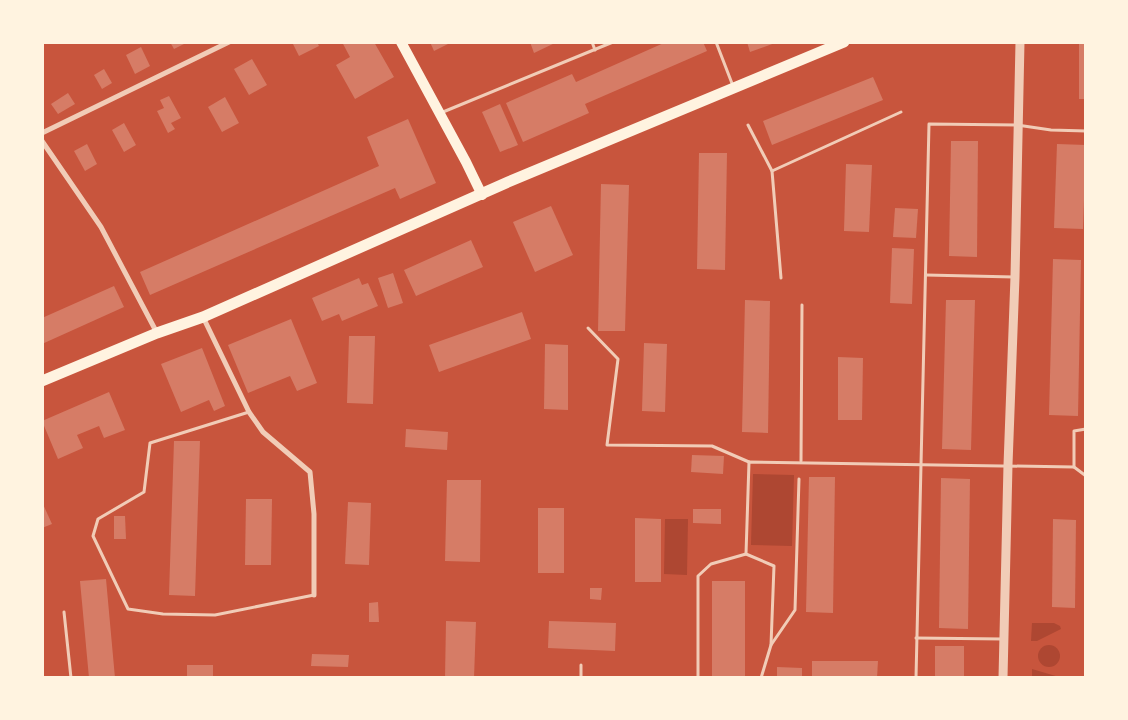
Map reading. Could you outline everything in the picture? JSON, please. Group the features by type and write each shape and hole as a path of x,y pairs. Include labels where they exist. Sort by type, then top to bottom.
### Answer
{"main road":[{"path":"401,42 482,195"},
{"path":"42,381 157,333 203,317 508,182 844,42"}],"street":[{"path":"42,133 229,42"},
{"path":"1003,678 1020,42"},
{"path":"42,141 101,227 157,333"},
{"path":"203,317 249,412 263,432 310,472 314,514 314,595"}],"lane":[{"path":"592,42 595,50"},
{"path":"439,114 613,42"},
{"path":"716,42 734,89"},
{"path":"772,171 901,112"},
{"path":"916,678 929,124 1017,125 1051,130 1086,131"},
{"path":"748,125 772,171 782,278"},
{"path":"926,275 1015,277"},
{"path":"801,462 802,305"},
{"path":"588,328 618,359 607,445 712,446 749,462 1074,467 1086,476"},
{"path":"249,412 150,443 144,492 98,520 93,536 128,609 163,614 215,615 314,595"},
{"path":"1074,467 1074,431 1086,429"},
{"path":"746,554 749,462"},
{"path":"771,645 796,610 798,479"},
{"path":"698,678 698,576 711,564 746,554 774,566 771,645 761,678"},
{"path":"64,612 71,678"},
{"path":"916,638 1004,639"},
{"path":"581,665 581,678"}],"shaded area":[{"path":"753,474 794,475 792,546 751,545"},
{"path":"665,519 688,519 687,575 664,574"},
{"path":"1032,623 1054,623 1060,626 1061,629 1037,641 1031,641"},
{"path":"1045,645 1053,645 1060,652 1060,660 1053,667 1045,667 1038,660 1038,652"},
{"path":"1032,669 1059,677 1032,677"}],"building":[{"path":"170,42 188,42 174,49"},
{"path":"292,42 317,42 319,46 299,56"},
{"path":"342,42 374,42 394,77 355,99 336,65 350,57"},
{"path":"430,42 452,42 434,51"},
{"path":"530,42 557,42 534,53"},
{"path":"666,42 703,42 707,51 585,104 589,113 523,142 506,103 572,74 576,82"},
{"path":"747,42 775,42 775,43 750,52"},
{"path":"1079,42 1086,42 1086,99 1079,99"},
{"path":"141,47 150,66 135,74 126,55"},
{"path":"252,59 267,85 249,95 234,69"},
{"path":"104,69 112,83 102,89 94,75"},
{"path":"873,77 883,100 772,145 763,121"},
{"path":"68,93 75,104 58,114 51,104"},
{"path":"169,96 181,118 171,123 175,129 168,133 157,111 164,108 160,100"},
{"path":"225,97 239,123 222,132 208,107"},
{"path":"500,104 518,145 500,152 482,112"},
{"path":"408,119 436,183 400,199 395,188 150,295 140,272 379,166 367,137"},
{"path":"124,123 136,145 124,152 112,130"},
{"path":"951,141 978,141 977,257 949,256"},
{"path":"87,144 97,164 85,171 74,151"},
{"path":"1057,144 1086,145 1083,229 1054,228"},
{"path":"699,153 727,153 725,270 697,269"},
{"path":"846,164 872,165 869,232 844,231"},
{"path":"601,184 629,185 625,331 598,331"},
{"path":"551,206 573,255 535,272 513,222"},
{"path":"895,208 918,209 916,238 893,237"},
{"path":"471,240 483,267 416,296 404,270"},
{"path":"892,248 914,249 912,304 890,303"},
{"path":"1053,259 1081,260 1078,416 1049,415"},
{"path":"393,273 403,303 388,308 378,278"},
{"path":"359,278 362,285 368,283 378,306 342,321 339,314 322,321 312,298"},
{"path":"114,286 124,307 42,344 42,318"},
{"path":"745,300 770,301 768,433 742,432"},
{"path":"946,300 975,300 971,450 942,449"},
{"path":"522,312 531,339 439,372 429,345"},
{"path":"291,319 317,383 297,391 290,376 248,393 228,345"},
{"path":"349,336 375,336 373,404 347,403"},
{"path":"644,343 667,344 665,412 642,411"},
{"path":"545,344 568,345 568,410 544,409"},
{"path":"202,348 225,406 214,411 209,400 181,412 161,364"},
{"path":"838,357 863,358 862,420 838,420"},
{"path":"109,392 125,430 104,438 99,426 77,435 83,448 58,459 42,421"},
{"path":"406,429 448,432 447,450 405,447"},
{"path":"174,441 200,441 195,596 169,595"},
{"path":"692,455 724,456 723,474 691,472"},
{"path":"809,477 835,477 833,613 806,612"},
{"path":"941,478 970,479 968,629 939,628"},
{"path":"447,480 481,480 480,562 445,561"},
{"path":"246,499 272,499 271,565 245,565"},
{"path":"42,502 52,524 42,528"},
{"path":"348,502 371,503 369,565 345,564"},
{"path":"538,508 564,508 564,573 538,573"},
{"path":"693,509 721,509 721,524 693,523"},
{"path":"114,516 125,516 126,539 114,539"},
{"path":"635,518 661,519 661,582 635,582"},
{"path":"1053,519 1076,520 1075,608 1052,607"},
{"path":"106,579 115,678 89,678 80,581"},
{"path":"712,581 745,581 745,678 712,678"},
{"path":"590,588 602,588 601,600 590,599"},
{"path":"378,602 379,622 369,622 369,603"},
{"path":"446,621 476,622 474,678 445,678"},
{"path":"549,621 616,623 615,651 548,648"},
{"path":"935,646 964,646 964,678 935,678"},
{"path":"312,654 349,655 348,667 311,666"},
{"path":"812,661 878,661 877,678 812,678"},
{"path":"187,665 213,665 213,678 187,678"},
{"path":"777,667 802,668 802,678 777,678"}]}
